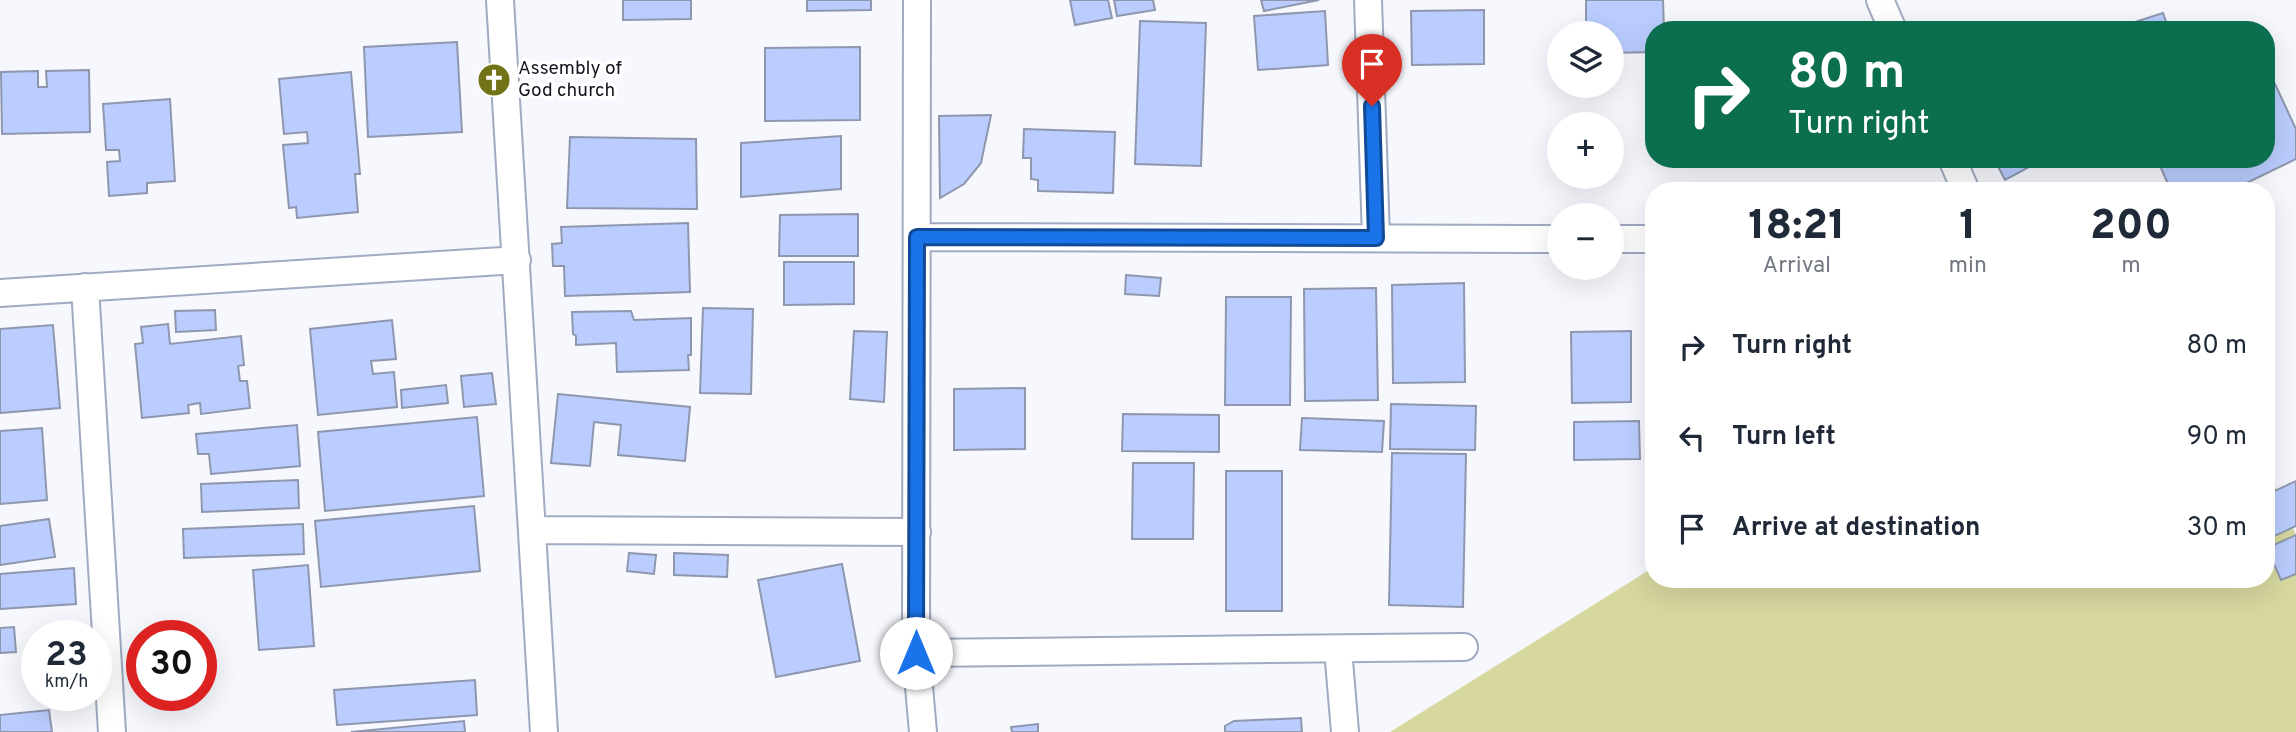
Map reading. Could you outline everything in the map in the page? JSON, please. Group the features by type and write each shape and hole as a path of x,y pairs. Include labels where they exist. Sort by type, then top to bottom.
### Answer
{"street":[{"path":"500,0 544,732"},
{"path":"918,0 916,653 923,732"},
{"path":"1368,0 1376,238"},
{"path":"1880,0 1889,21"},
{"path":"917,237 1547,239"},
{"path":"1624,239 1645,239"},
{"path":"0,293 517,260"},
{"path":"85,287 112,732"},
{"path":"532,530 917,532"},
{"path":"916,653 1464,647"},
{"path":"1338,649 1345,732"}],"green space":[{"path":"2275,487 2296,535 2296,732 1390,732 1645,573 1645,588 2275,588"}],"building":[{"path":"623,0 691,0 691,19 623,20"},
{"path":"807,0 871,0 871,10 807,11"},
{"path":"1070,0 1108,0 1112,18 1075,25"},
{"path":"1114,0 1153,0 1155,10 1117,16"},
{"path":"1261,0 1319,0 1264,11"},
{"path":"1586,0 1663,0 1664,21 1645,21 1645,52 1624,53 1624,21 1586,21"},
{"path":"1484,10 1484,64 1412,65 1411,11"},
{"path":"1325,11 1328,65 1258,70 1254,16"},
{"path":"2163,13 2166,21 2138,21"},
{"path":"1140,21 1206,23 1201,166 1135,164"},
{"path":"457,42 462,132 368,137 364,47"},
{"path":"860,47 860,120 765,121 765,48"},
{"path":"89,70 90,132 2,134 1,72 38,71 38,87 47,87 46,71"},
{"path":"351,72 360,174 355,174 358,212 297,218 296,207 289,208 283,145 308,143 307,132 284,134 279,79"},
{"path":"2275,84 2296,129 2296,159 2249,182 2167,182 2161,168 2275,168"},
{"path":"170,99 175,181 147,183 147,193 109,196 107,162 120,161 119,150 106,150 103,104"},
{"path":"991,115 981,163 964,184 940,198 939,116"},
{"path":"1024,129 1115,132 1113,193 1038,191 1038,180 1031,179 1031,158 1023,158"},
{"path":"841,136 841,189 741,197 741,143"},
{"path":"570,137 696,139 697,209 567,208"},
{"path":"1999,168 2027,168 2005,180"},
{"path":"858,214 858,256 779,256 780,215"},
{"path":"688,223 690,292 565,296 564,266 553,266 552,244 562,243 561,227"},
{"path":"784,262 854,262 854,304 784,305"},
{"path":"1126,275 1161,278 1159,296 1125,294"},
{"path":"1464,283 1465,382 1393,383 1392,285"},
{"path":"1376,288 1378,400 1305,401 1304,289"},
{"path":"1226,297 1291,297 1290,405 1225,405"},
{"path":"703,308 753,309 751,394 700,393"},
{"path":"215,310 216,330 176,332 175,311"},
{"path":"631,311 634,320 691,318 689,370 617,372 616,343 576,345 572,312"},
{"path":"392,320 396,359 371,361 373,374 394,372 397,407 318,415 310,329"},
{"path":"168,324 170,344 241,336 244,365 238,366 240,381 247,381 250,408 201,414 200,403 188,405 189,413 142,418 135,344 143,343 141,327"},
{"path":"53,325 60,408 0,413 0,329"},
{"path":"854,331 887,332 884,402 850,399"},
{"path":"1631,331 1631,402 1572,403 1571,332"},
{"path":"492,373 496,404 464,407 461,376"},
{"path":"446,385 448,403 402,408 401,390"},
{"path":"1025,388 1025,449 954,450 954,389"},
{"path":"558,394 690,407 685,461 618,455 621,425 594,422 590,466 551,463"},
{"path":"1391,404 1476,406 1475,450 1390,449"},
{"path":"1123,414 1219,415 1219,452 1122,451"},
{"path":"477,417 484,496 325,511 318,432"},
{"path":"1302,418 1384,421 1382,452 1300,450"},
{"path":"1639,421 1640,459 1574,460 1574,422"},
{"path":"297,425 300,466 211,474 209,454 198,454 196,434"},
{"path":"42,428 47,500 0,504 0,431"},
{"path":"1392,453 1466,454 1463,607 1389,605"},
{"path":"1133,463 1194,463 1193,539 1132,539"},
{"path":"1226,471 1282,471 1282,611 1226,611"},
{"path":"298,480 299,508 202,512 201,484"},
{"path":"2296,481 2296,526 2275,536 2275,491"},
{"path":"474,506 480,571 321,587 315,521"},
{"path":"49,519 55,557 0,565 0,526"},
{"path":"303,524 304,554 184,558 183,529"},
{"path":"2296,535 2296,574 2281,580 2275,566 2275,544"},
{"path":"629,553 656,555 654,574 627,571"},
{"path":"674,553 728,555 727,577 674,575"},
{"path":"842,564 860,661 776,677 758,580"},
{"path":"308,565 314,646 259,650 253,570"},
{"path":"74,568 76,604 0,609 0,574"},
{"path":"14,627 16,652 0,653 0,628"},
{"path":"475,680 477,715 337,725 334,690"},
{"path":"49,711 52,732 0,732 0,715"},
{"path":"1301,718 1302,732 1225,732 1225,726 1234,721"},
{"path":"464,721 465,732 351,732"},
{"path":"1038,724 1038,732 1012,732 1011,727"}],"place":[{"name":"Assembly of God church","path":"494,80"}],"route":[{"path":"916,653 917,237 1376,238 1372,106"}]}
